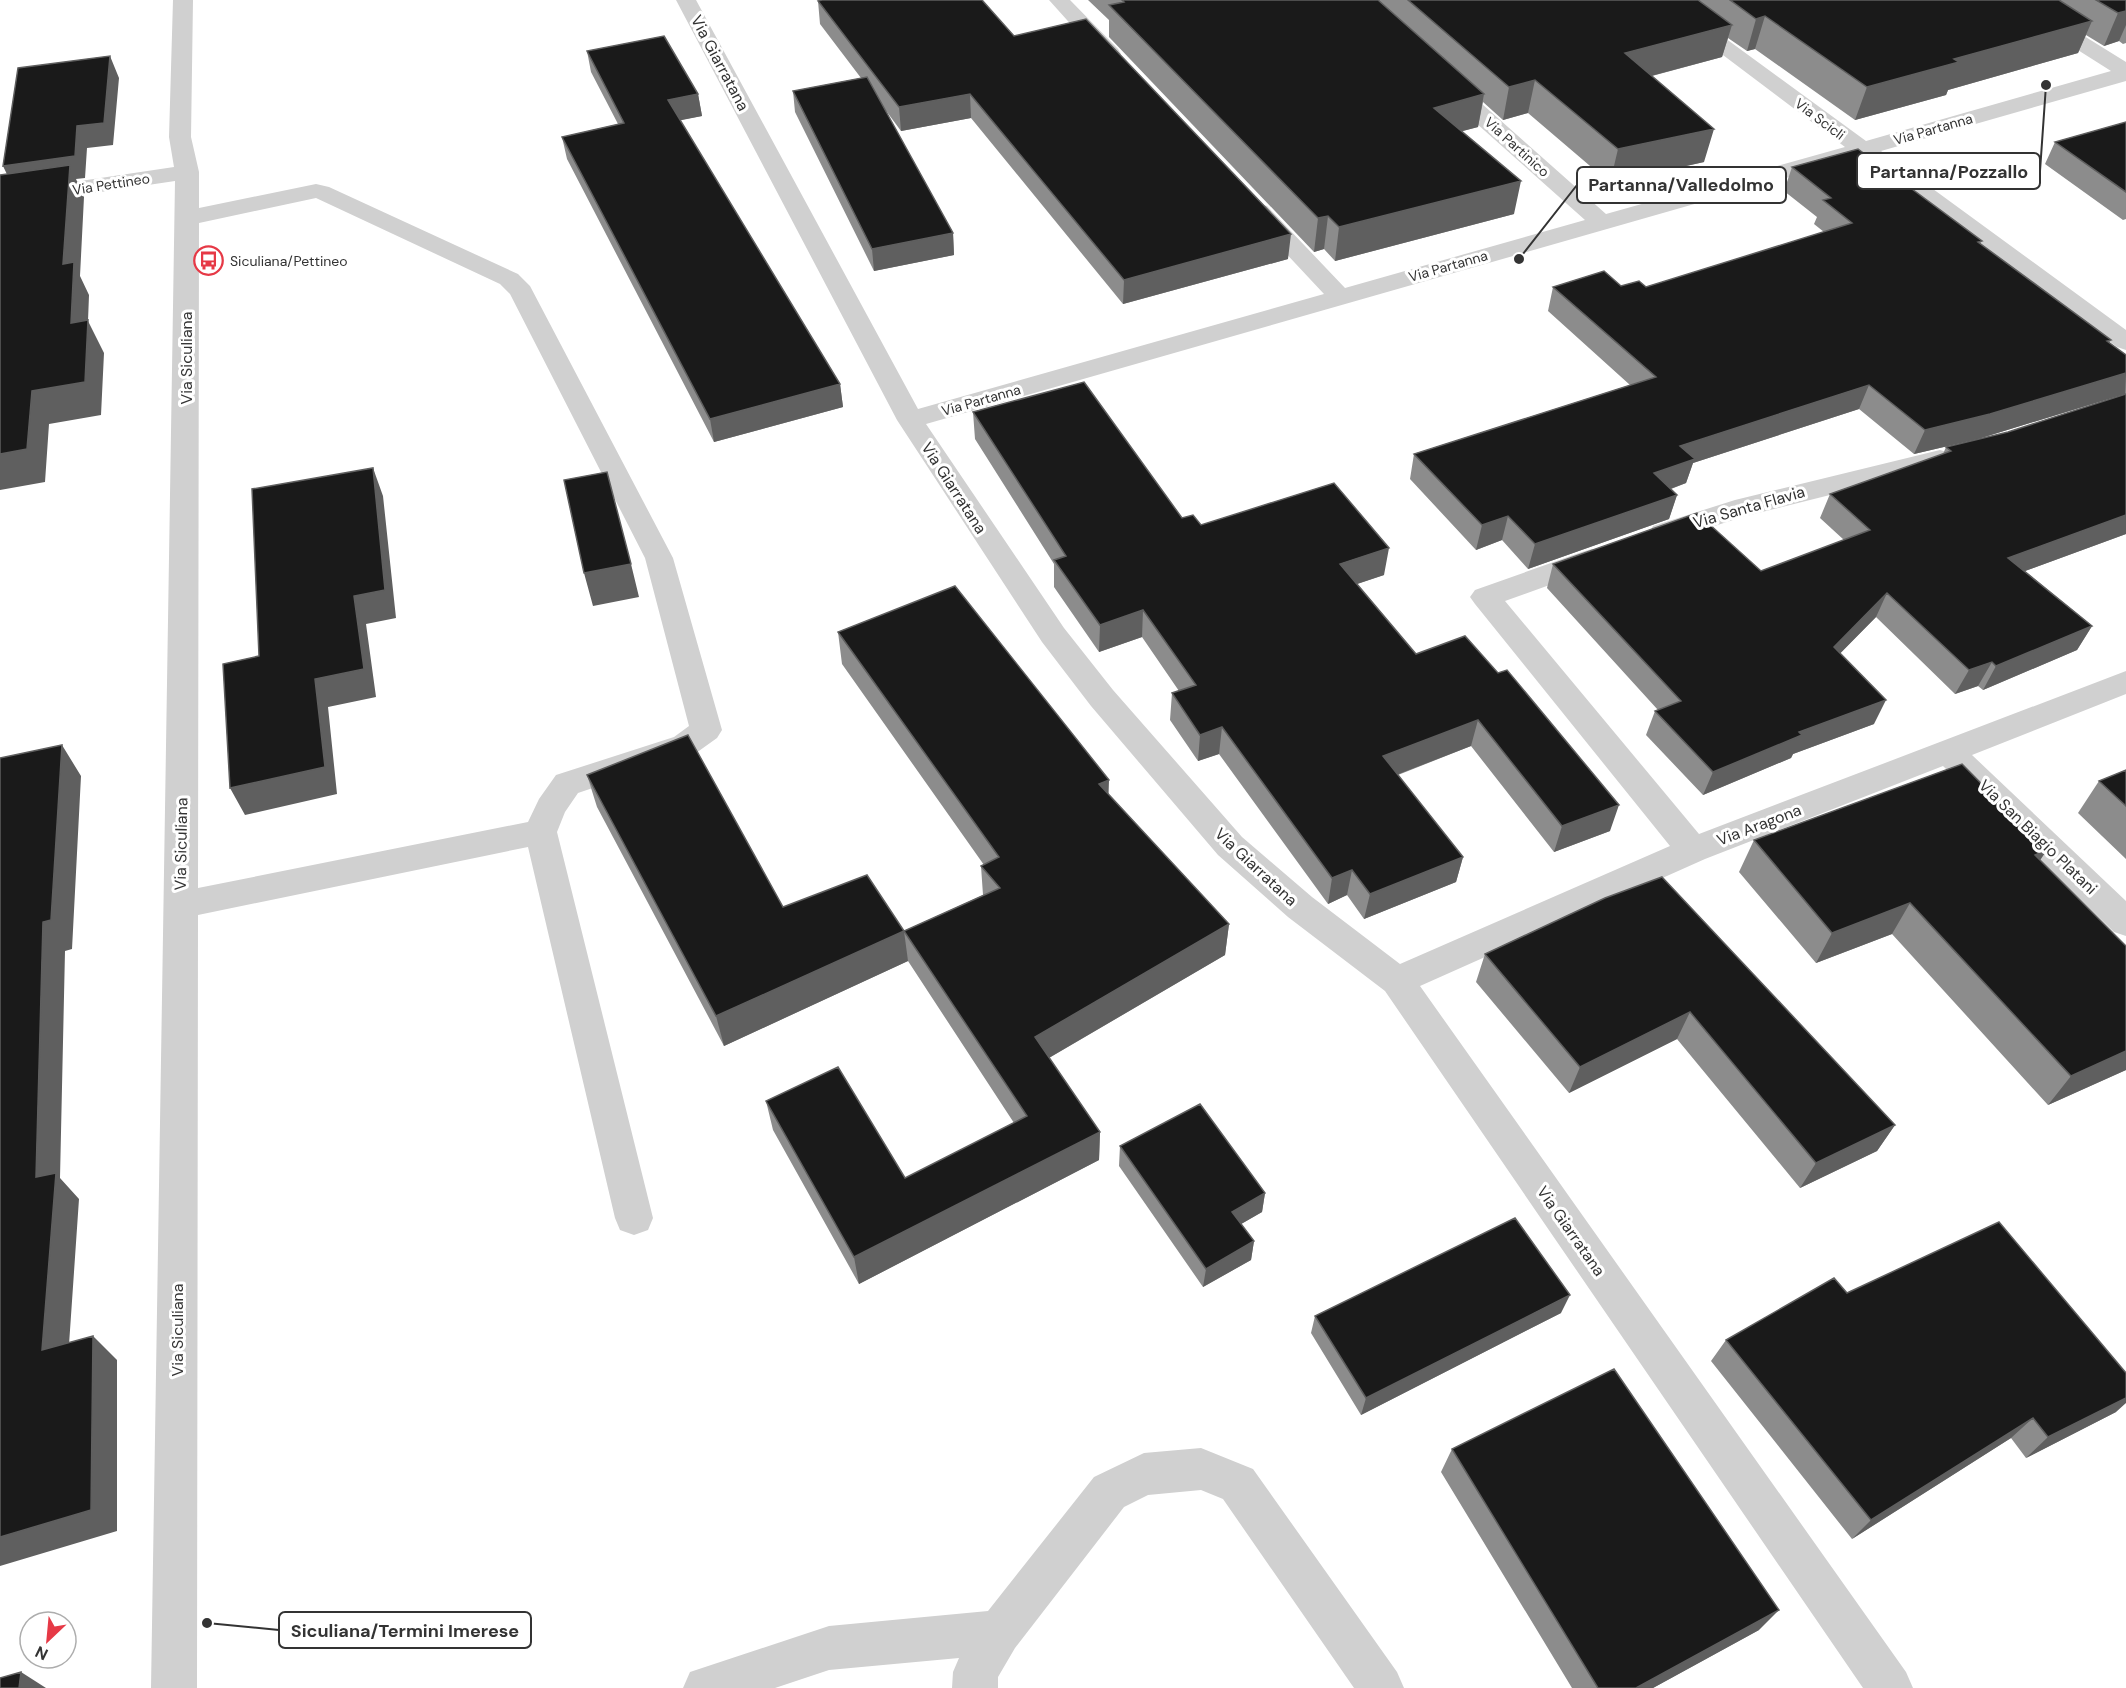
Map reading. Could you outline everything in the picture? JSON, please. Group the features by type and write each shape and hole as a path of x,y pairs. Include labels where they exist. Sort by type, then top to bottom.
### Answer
{"street":[{"name":"Via Siculiana","path":"174,1688 187,218 187,172 180,137 183,0"},
{"name":"Via Giarratana","path":"686,0 910,420 1022,592 1059,643 1204,817 1275,886 1397,981 1890,1688"},
{"path":"1059,0 1124,68"},
{"name":"Via Scicli","path":"1660,0 2126,342"},
{"path":"2012,0 2126,72"},
{"name":"Via Partinico","path":"1432,72 1602,223"},
{"name":"Via Partanna","path":"910,420 2126,72"},
{"name":"Via Pettineo","path":"0,200 187,172"},
{"path":"187,218 316,191 329,194 509,279 521,291 659,558 706,730 685,745 567,784 550,808 541,832 634,1218"},
{"path":"1244,195 1340,297"},
{"name":"Via Santa Flavia","path":"1693,850 1485,597 1735,508 1962,454"},
{"name":"Via Aragona","path":"1397,981 1693,850 2126,682"},
{"name":"Via San Biagio Platani","path":"1949,752 2126,922"},
{"path":"181,905 541,832"},
{"path":"975,1688 976,1672 999,1632 1109,1492 1144,1474 1201,1469 1238,1484 1381,1688"},
{"path":"706,1688 829,1648 999,1632"}],"building":[{"path":"982,0 1014,36 1086,19 1291,234 1124,280 970,94 899,107 818,1"},
{"path":"1122,0 1378,0 1484,94 1434,108 1521,181 1339,227 1328,216 1318,218 1109,5 1124,2"},
{"path":"1408,0 1698,0 1732,25 1625,53 1714,129 1618,149 1535,80 1509,87"},
{"path":"1730,0 2059,0 2092,21 1954,59 1959,62 1867,87 1765,16 1756,19"},
{"path":"2096,0 2126,0 2126,11 2118,13"},
{"path":"664,36 698,94 668,100 840,384 710,419 562,137 624,123 587,51"},
{"path":"110,56 104,123 77,126 75,156 3,166 18,68"},
{"path":"867,77 953,233 872,249 793,91"},
{"path":"2126,122 2126,192 2055,142"},
{"path":"1858,149 1982,241 1978,242 2111,340 2107,341 2126,355 2126,373 1990,414 1925,430 1869,385 1680,446 1695,459 1654,473 1677,495 1535,544 1508,516 1482,525 1414,454 1656,377 1553,287 1604,271 1621,286 1639,281 1646,287 1852,223 1823,200 1831,198 1792,167"},
{"path":"70,165 63,264 74,262 71,323 88,320 85,382 32,391 27,449 0,454 0,175"},
{"path":"1084,382 1182,518 1193,515 1201,525 1334,483 1389,548 1340,564 1416,654 1465,636 1498,673 1507,670 1619,805 1562,826 1478,720 1383,756 1463,857 1370,894 1352,870 1332,878 1222,727 1200,735 1172,693 1196,685 1143,610 1100,625 1054,560 1066,556 973,412"},
{"path":"2126,394 2126,515 2008,558 2092,626 1996,666 1992,662 1969,670 1887,593 1834,647 1886,700 1799,732 1802,735 1713,772 1655,711 1681,701 1553,564 1697,513 1761,571 1870,530 1830,494 1951,451 1946,447 2008,432"},
{"path":"373,468 385,590 354,596 364,669 315,679 325,767 230,788 223,664 259,656 252,489"},
{"path":"607,472 631,564 584,573 564,480"},
{"path":"955,586 1109,780 1099,784 1229,924 1035,1037 1100,1132 854,1257 766,1101 838,1067 905,1178 1027,1116 904,931 1000,888 981,866 999,857 838,632"},
{"path":"688,735 783,907 867,875 904,931 716,1016 587,775"},
{"path":"62,745 51,920 43,922 36,1177 56,1173 42,1350 93,1336 91,1510 0,1537 0,758"},
{"path":"1962,764 2047,850 2035,855 2126,946 2126,1051 2071,1076 1910,903 1832,933 1754,840"},
{"path":"2126,770 2126,806 2099,781"},
{"path":"1662,877 1895,1125 1816,1163 1690,1012 1580,1067 1485,954 1605,898"},
{"path":"1200,1104 1265,1193 1232,1212 1254,1241 1206,1269 1120,1146"},
{"path":"1515,1218 1570,1295 1366,1398 1315,1316"},
{"path":"1999,1222 2126,1373 2126,1398 2048,1437 2033,1418 1871,1520 1726,1340 1834,1278 1847,1293"},
{"path":"1614,1369 1779,1610 1636,1688 1598,1688 1452,1449"},
{"path":"21,1672 19,1688 0,1688 0,1678"}],"place":[{"name":"Partanna/Pozzallo","path":"2046,85"},
{"name":"Partanna/Valledolmo","path":"1519,259"},
{"name":"Siculiana/Pettineo","path":"209,261"},
{"name":"Siculiana/Termini Imerese","path":"207,1623"}]}
